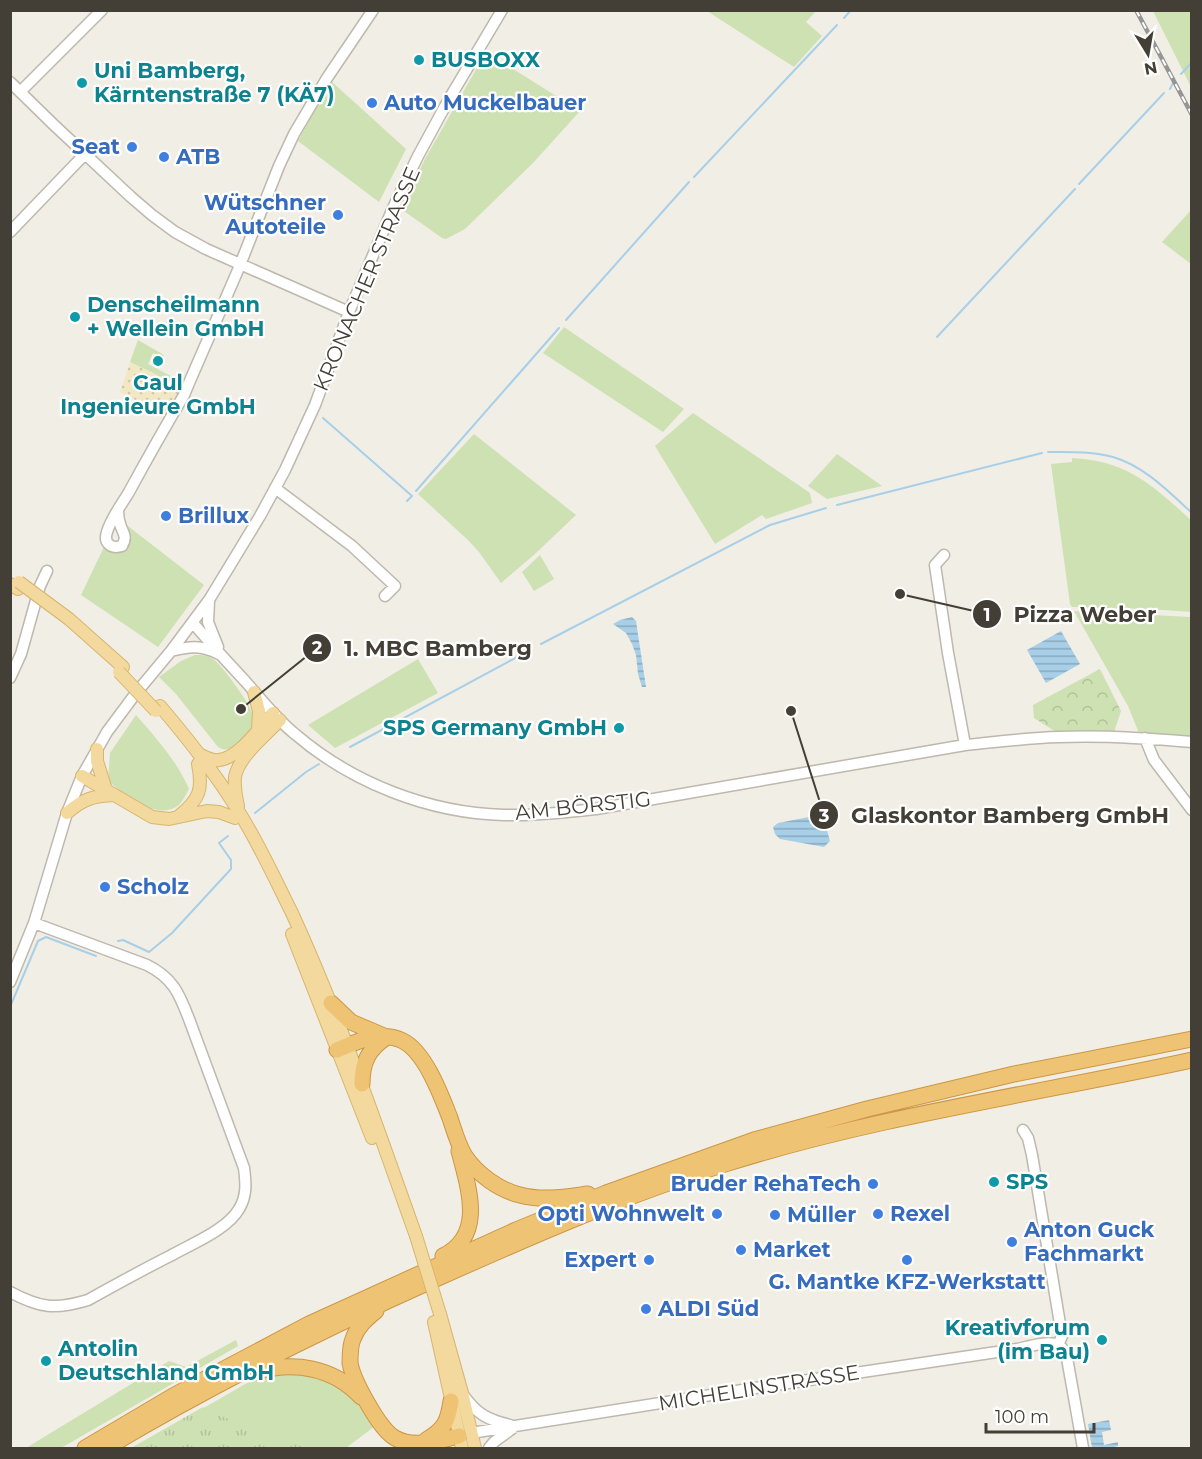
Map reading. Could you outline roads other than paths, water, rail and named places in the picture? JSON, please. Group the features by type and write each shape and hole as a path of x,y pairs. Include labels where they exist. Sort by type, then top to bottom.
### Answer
{"highway":[{"path":"331,1003 351,1022 409,1045 420,1057 432,1078 465,1156 483,1175 502,1189 519,1195 553,1198 606,1193"},
{"path":"342,1048 370,1038 387,1037"},
{"path":"362,1084 362,1070 368,1054 387,1037"},
{"path":"85,1449 173,1396 309,1324 516,1230 606,1193 754,1140 867,1109 1014,1074 1191,1039"},
{"path":"106,1449 219,1384 324,1330 521,1240 660,1186 726,1163 873,1125 1191,1060"},
{"path":"414,1276 431,1261 460,1243 468,1230 470,1201 456,1136"},
{"path":"404,1293 358,1327 352,1340 350,1362 352,1370 369,1406 384,1428 395,1438 411,1443 464,1439"},
{"path":"219,1384 274,1368 293,1366 311,1368 347,1384 369,1406"},
{"path":"426,1442 438,1433 446,1422 456,1397"},
{"path":"426,1442 446,1449"}],"main road":[{"path":"15,583 67,622 121,670 158,709 199,759 254,837 302,935 331,1003 342,1048 362,1084 436,1315 464,1439 475,1449"},
{"path":"254,692 259,711 258,730"},
{"path":"199,759 217,760 230,756 276,716"},
{"path":"276,716 237,768 236,814 267,876 342,1048 386,1172 412,1237"},
{"path":"97,748 99,768 110,793"},
{"path":"178,816 188,809 200,792 199,759"},
{"path":"82,776 152,817 169,819 207,811 236,814"},
{"path":"67,813 87,799 110,793"}],"street":[{"path":"20,92 102,10"},
{"path":"118,511 184,395 294,134 327,78 373,10"},
{"name":"KRONACHER STRASSE","path":"10,982 34,923 67,813 82,776 97,748 124,708 209,600 260,516 285,470 315,405 378,240 418,156 502,10"},
{"path":"10,82 152,215 175,232 206,249 349,312"},
{"path":"10,232 85,154"},
{"path":"275,488 352,546 395,586 385,596"},
{"path":"944,555 935,565 965,745"},
{"path":"10,678 21,654 40,586 47,571"},
{"path":"209,600 208,622 222,656"},
{"name":"AM BÖRSTIG","path":"193,623 276,716 294,734 321,755 353,774 405,797 479,813 506,815 559,813 609,807 965,745 1056,737 1145,738 1191,742"},
{"path":"171,651 199,647 222,656"},
{"path":"1145,738 1154,760 1191,810"},
{"path":"10,1292 39,1305 57,1307 88,1300 203,1238 231,1220 240,1208 246,1183 244,1168 184,1005 173,985 159,971 147,965 34,923"},
{"path":"1023,1130 1028,1138 1032,1155 1059,1314 1062,1336 1059,1345 1064,1350 1070,1371 1083,1449"},
{"name":"MICHELINSTRASSE","path":"464,1439 516,1426 768,1386 1049,1343 1059,1345"},
{"path":"456,1397 490,1420 516,1426"},
{"path":"489,1449 516,1426"}],"water":[{"path":"632,617 636,621 646,687 642,687 632,644 626,633 613,624"},
{"path":"1061,631 1080,664 1046,683 1027,650"},
{"path":"814,816 822,817 825,823 830,841 824,847 780,839 775,834 773,827 778,823"},
{"path":"1109,1420 1111,1430 1102,1432 1104,1445 1118,1442 1118,1446 1092,1448 1088,1424"}],"waterway":[{"path":"844,18 851,10"},
{"path":"694,177 837,25"},
{"path":"1181,74 1192,62"},
{"path":"1170,89 1173,83"},
{"path":"1079,184 1164,93"},
{"path":"566,320 689,182"},
{"path":"937,337 1075,189"},
{"path":"416,491 559,328"},
{"path":"323,418 412,496 407,501"},
{"path":"1048,452 1097,454 1124,461 1155,480 1192,513"},
{"path":"837,505 1042,453"},
{"path":"541,644 770,525 826,508"},
{"path":"350,747 530,650"},
{"path":"255,813 319,764"},
{"path":"118,941 123,940 149,952 172,933 231,869 231,860 219,843 228,836"},
{"path":"10,1007 38,941 46,937 96,956"}],"railway":[{"path":"1136,10 1192,115"}],"place":[{"name":"BUSBOXX","path":"419,60"},
{"name":"Uni Bamberg, Kärntenstraße 7 (KÄ7)","path":"82,83"},
{"name":"Auto Muckelbauer","path":"372,103"},
{"name":"Seat","path":"132,147"},
{"name":"ATB","path":"164,157"},
{"name":"Wütschner Autoteile","path":"338,215"},
{"name":"Denscheilmann + Wellein GmbH","path":"75,317"},
{"name":"Gaul Ingenieure GmbH","path":"158,361"},
{"name":"Brillux","path":"166,516"},
{"name":"Pizza Weber","path":"900,594"},
{"name":"1. MBC Bamberg","path":"241,709"},
{"name":"Glaskontor Bamberg GmbH","path":"791,711"},
{"name":"SPS Germany GmbH","path":"619,728"},
{"name":"Scholz","path":"105,887"},
{"name":"SPS","path":"994,1182"},
{"name":"Bruder RehaTech","path":"873,1184"},
{"name":"Opti Wohnwelt","path":"717,1214"},
{"name":"Rexel","path":"878,1214"},
{"name":"Müller","path":"775,1215"},
{"name":"Anton Guck Fachmarkt","path":"1012,1242"},
{"name":"Market","path":"741,1250"},
{"name":"Expert","path":"649,1260"},
{"name":"G. Mantke KFZ-Werkstatt","path":"907,1260"},
{"name":"ALDI Süd","path":"646,1309"},
{"name":"Kreativforum (im Bau)","path":"1102,1340"},
{"name":"Antolin Deutschland GmbH","path":"46,1361"}]}
